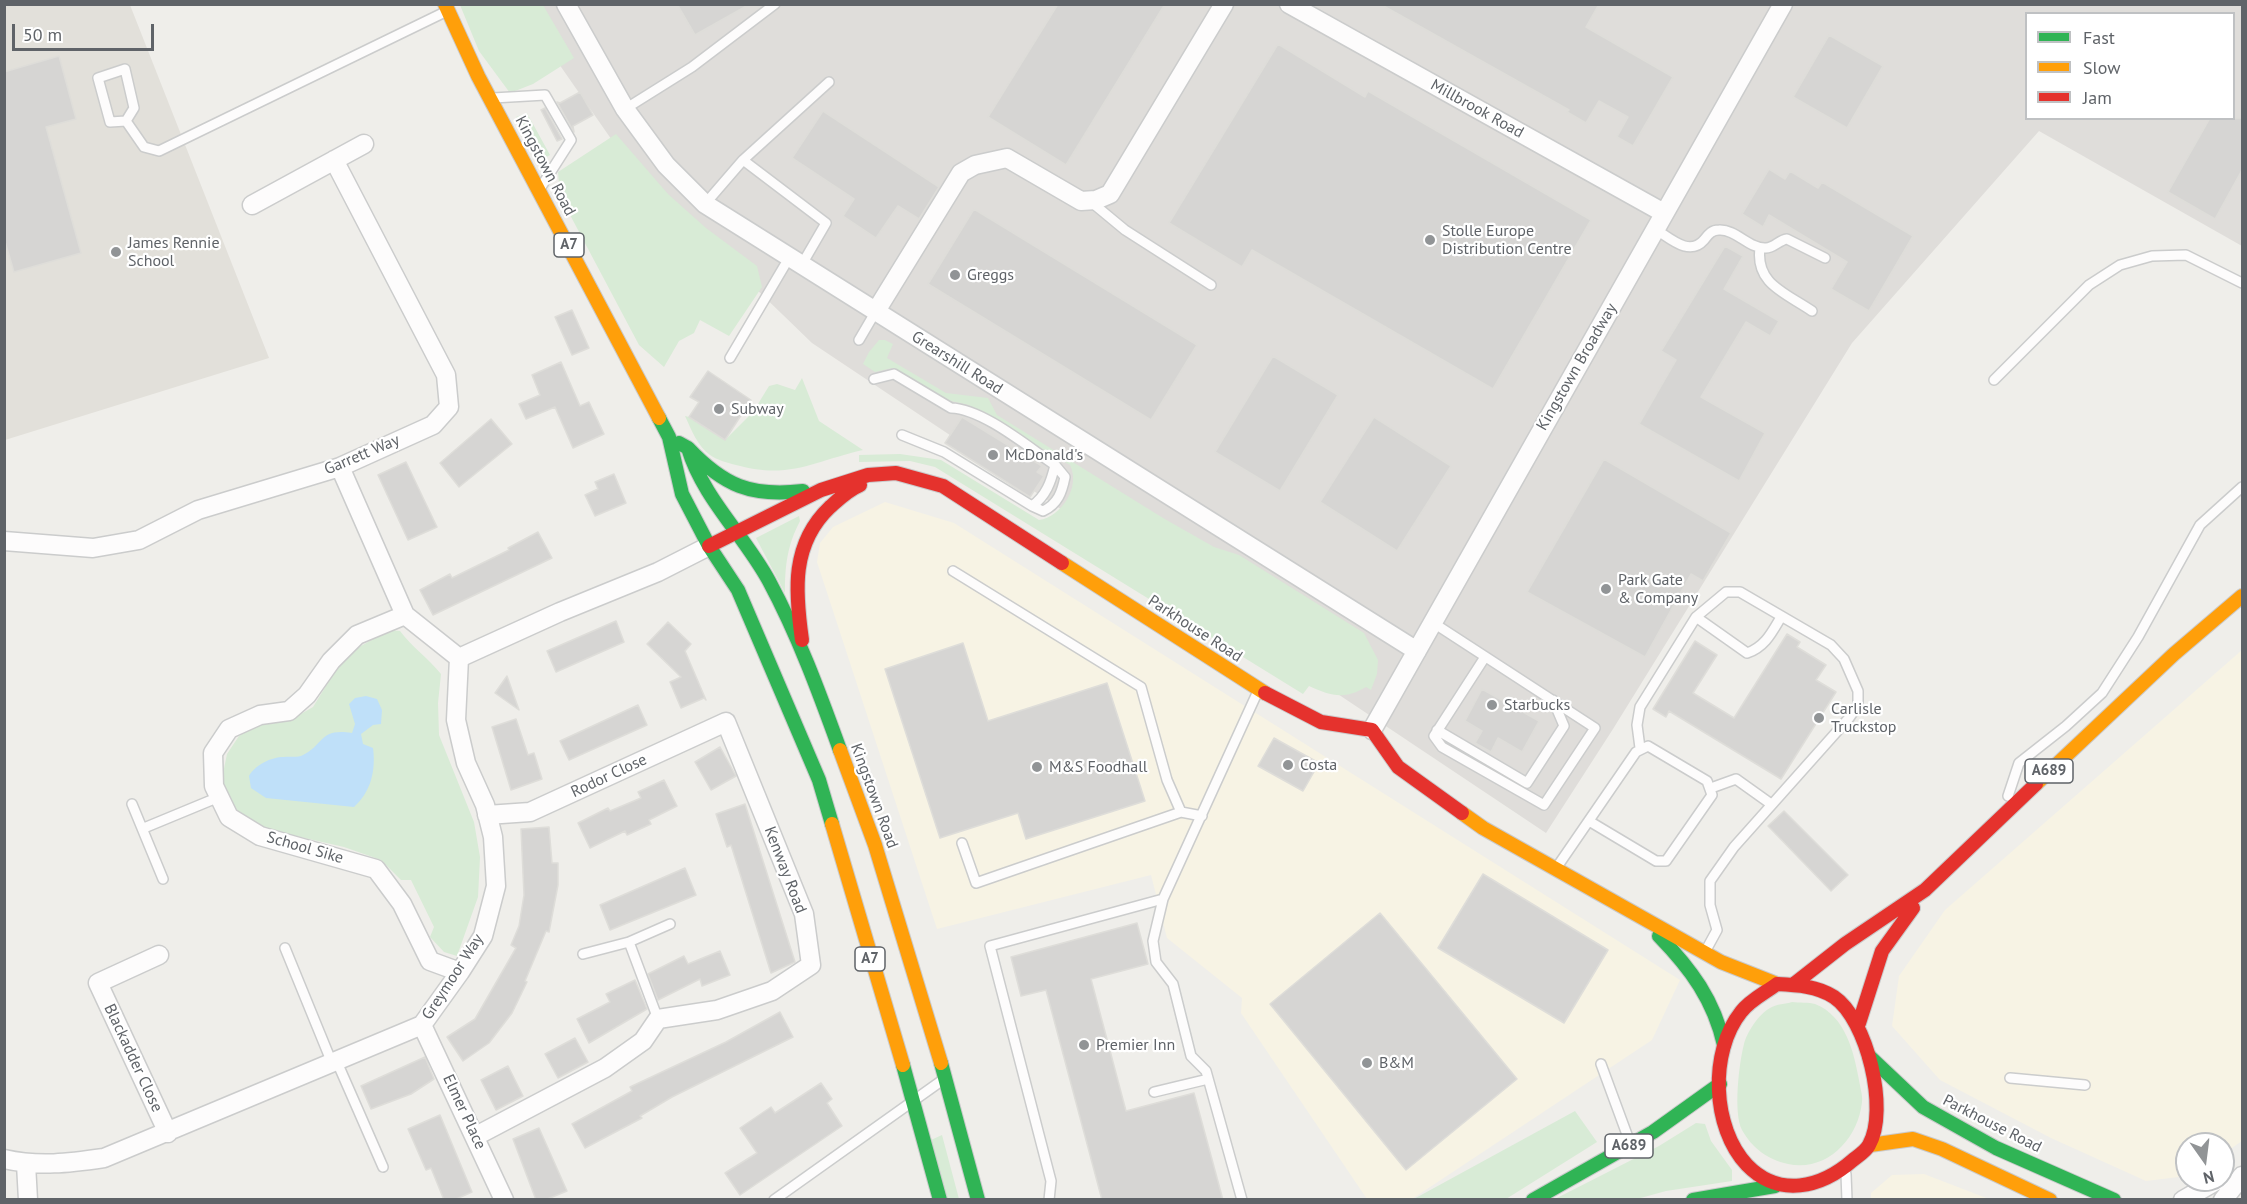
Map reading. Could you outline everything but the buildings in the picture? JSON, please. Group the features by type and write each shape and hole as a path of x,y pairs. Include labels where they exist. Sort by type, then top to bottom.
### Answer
{"main road":[{"name":"Kingstown Road","path":"446,8 490,98 669,437 682,494 709,546 738,590 819,780 915,1102 939,1200"},
{"path":"669,437 688,448 702,464 737,487 775,495 829,487"},
{"name":"Kingstown Road","path":"688,448 695,471 768,579 803,650 875,845 946,1078 978,1200"},
{"path":"803,650 796,576 802,544 818,520 848,490 890,472"},
{"name":"Parkhouse Road","path":"709,546 829,487 860,476 890,472 943,486 1258,689 1321,722 1372,730"},
{"name":"A689","path":"1794,984 1845,944 1925,890 2174,654 2242,596"},
{"path":"1372,730 1398,767 1483,828 1557,867 1642,919 1721,962 1777,984 1815,988 1832,996 1859,1023 1869,1056 1876,1119 1870,1144 1845,1168 1802,1190 1774,1186 1693,1200"},
{"name":"A689","path":"1859,1023 1882,951 1925,890"},
{"path":"1642,919 1695,972 1720,1019 1724,1045 1720,1084 1723,1122 1741,1161 1774,1186"},
{"path":"1724,1045 1741,1012 1777,984"},
{"name":"Parkhouse Road","path":"1869,1056 1923,1107 1996,1148 2114,1200"},
{"name":"A689","path":"1533,1200 1691,1108 1720,1084"},
{"path":"1870,1144 1913,1139 1942,1149 2050,1200"}],"street":[{"name":"Grearshill Road","path":"566,4 625,109 666,165 705,204 1417,651"},
{"path":"876,311 961,173 975,165 1007,158 1081,201 1089,201 1110,194 1224,4"},
{"name":"Millbrook Road","path":"1289,4 1312,10 1660,221"},
{"name":"Kingstown Broadway","path":"1372,730 1783,4"},
{"path":"252,205 364,144"},
{"name":"Garrett Way","path":"4,541 93,548 139,540 198,510 340,467 433,425 449,407 446,375 334,160"},
{"path":"340,467 405,615 459,658 560,612 658,572 709,546"},
{"name":"School Sike","path":"405,615 357,635 331,661 307,695 289,711 260,715 230,729 213,753 214,786 229,817 260,837 376,869 402,904 430,961 460,972"},
{"name":"Greymoor Way","path":"4,1160 26,1164 56,1165 104,1158 168,1133 422,1024 483,936 496,886 493,837 487,815 466,763 456,720 459,658"},
{"name":"Rodor Close","path":"487,815 530,812 726,722"},
{"name":"Kenway Road","path":"658,1019 717,1010 772,991 811,965 804,914 726,722"},
{"name":"Blackadder Close","path":"159,955 98,983 168,1133"},
{"path":"476,1136 605,1068 644,1041 658,1019"},
{"name":"Elmer Place","path":"422,1024 504,1200"},
{"path":"26,1164 28,1200"},
{"path":"2183,1200 2211,1192"}],"lane":[{"path":"625,109 692,67 776,4"},
{"path":"126,121 144,147 159,151 446,8"},
{"path":"125,69 134,108 126,121 110,122 98,78 125,69"},
{"path":"705,204 743,160 828,82"},
{"path":"490,98 545,95 571,140 540,190"},
{"path":"730,358 795,262 826,223 743,160"},
{"path":"1089,201 1125,230 1211,285"},
{"path":"1660,221 1682,245 1691,248 1700,244 1711,232 1720,230 1760,248 1772,246 1787,239 1825,258"},
{"path":"1760,248 1759,265 1766,280 1812,311"},
{"path":"1994,380 2089,285 2120,265 2152,256 2186,255 2242,283"},
{"path":"859,340 876,311"},
{"path":"874,379 894,374 951,408 962,408 996,426 1055,465 1065,477 1062,491 1053,506 1043,510 1032,506 944,452 902,435"},
{"path":"1032,506 1041,499 1055,465"},
{"path":"2002,815 2019,763 2066,726 2102,693 2138,637 2200,525 2242,487"},
{"path":"953,571 1141,687 1167,780 1181,812"},
{"path":"1640,748 1637,725 1640,707 1696,617 1726,592 1740,592 1831,645 1844,659 1858,691 1858,705 1734,847 1710,881 1710,905 1717,923 1717,930 1705,952"},
{"path":"1696,617 1747,653 1757,649 1765,642 1781,616"},
{"path":"1432,622 1595,728 1544,805 1442,747 1434,736 1485,657"},
{"path":"1242,1200 1206,1071 1191,1056 1173,984 1156,963 1153,941 1163,899 1258,689"},
{"path":"1437,730 1527,783 1564,726 1553,700"},
{"path":"1557,867 1589,821 1640,748 1648,746 1707,781 1711,788 1712,795 1666,861 1656,861 1589,821"},
{"path":"1711,788 1736,779 1771,804"},
{"path":"144,828 219,796"},
{"path":"132,804 144,828 163,879"},
{"path":"962,843 976,884 1181,812 1202,816"},
{"path":"1049,1200 1050,1181 990,946 1163,899"},
{"path":"583,954 629,942 670,924"},
{"path":"629,942 658,1019"},
{"path":"285,948 334,1063 383,1167"},
{"path":"1601,1064 1630,1145"},
{"path":"774,1200 946,1078"},
{"path":"2010,1078 2085,1085"},
{"path":"1154,1092 1208,1079"},
{"path":"1845,1168 1847,1200"}],"shaded area":[{"name":"James Rennie School","path":"5,5 130,5 269,358 5,440"},
{"path":"518,5 2242,5 2242,246 2039,131 1852,343 1546,833 812,343 632,169"},
{"path":"885,502 954,523 1680,980 1652,1040 1412,1199 1367,1199 1241,1013 1242,998 1167,938 1151,875 937,929 817,562 820,543 833,527"},
{"path":"2242,650 2242,1141 2235,1146 2235,1132 2175,1132 2175,1177 2146,1181 2051,1138 1940,1080 1892,1026 1899,976 1945,910"},
{"path":"1924,1174 1989,1199 1871,1199 1871,1193 1892,1175"}],"green space":[{"path":"460,5 543,5 574,58 533,84 510,93 479,51"},
{"path":"527,113 550,155 541,160 516,117"},
{"path":"616,134 668,194 706,228 757,266 762,287 729,336 700,320 694,333 679,341 664,367 639,345 560,196 558,172"},
{"path":"879,340 893,344 887,358 946,393 988,398 997,415 1163,518 1214,547 1239,555 1364,633 1378,660 1377,674 1371,690 1366,687 1351,694 1338,695 1309,686 1303,694 935,467 910,461 859,462 859,455 900,454 941,460 1039,520 1047,518 1061,507 1067,500 1073,482 1070,465 969,405 942,399 892,368 875,372 863,364"},
{"path":"802,378 819,421 863,450 787,470 755,469 726,462 706,452 698,443 685,416 725,440 753,412 769,386 777,384 795,390"},
{"path":"799,516 800,521 788,556 785,593 756,538"},
{"path":"389,630 400,631 441,674 438,703 439,735 474,822 480,857 478,897 457,956 444,952 430,937 434,927 411,880 401,880 381,860 344,847 252,826 231,808 221,783 227,754 239,736 255,726 292,719 313,707 345,655"},
{"path":"1792,1002 1815,1004 1826,1010 1841,1026 1851,1047 1862,1097 1859,1116 1847,1140 1827,1158 1802,1165 1780,1162 1756,1148 1742,1130 1738,1112 1740,1063 1748,1034 1766,1011"},
{"path":"1575,1111 1597,1142 1506,1199 1412,1200"},
{"path":"1696,1123 1705,1124 1711,1141 1732,1170 1732,1181 1666,1191 1637,1199 1553,1200 1659,1146"},
{"path":"942,1135 959,1199 946,1199 931,1140"}],"water":[{"path":"366,696 377,699 382,710 381,724 373,725 361,734 363,744 373,748 374,764 365,795 354,807 266,798 251,788 249,776 264,762 279,757 301,756 333,733 352,733 355,724 349,704 355,698"}],"traffic: fast":[{"path":"659,418 669,437 682,494 709,546 738,590 819,780 832,824"},
{"path":"679,443 688,448 703,483 759,564 780,601 816,685 840,750"},
{"path":"688,448 714,472 740,486 768,492 803,491"},
{"path":"1659,936 1700,986 1714,1014 1724,1045"},
{"path":"1869,1056 1923,1107 1996,1148 2114,1200"},
{"path":"941,1063 978,1200"},
{"path":"903,1065 940,1200"},
{"path":"1533,1200 1653,1132 1720,1084"},
{"path":"1693,1200 1775,1186"}],"traffic: slow":[{"path":"445,4 478,76 659,418"},
{"path":"1062,563 1265,693"},
{"path":"2036,784 2174,654 2242,596"},
{"path":"840,750 875,845 941,1063"},
{"path":"1462,813 1483,828 1721,962 1777,984"},
{"path":"832,824 903,1065"},
{"path":"1870,1145 1913,1139 1942,1149 2050,1200"}],"traffic: jam":[{"path":"709,546 821,490 868,475 896,473 943,486 1062,563"},
{"path":"802,640 798,604 802,552 817,521 841,497 860,485"},
{"path":"1265,693 1321,722 1372,730 1398,767 1462,813"},
{"path":"1794,984 1845,944 1925,890 2036,784"},
{"path":"1859,1023 1882,951 1913,908"},
{"path":"1777,984 1814,988 1834,997 1846,1008 1856,1024 1871,1066 1877,1110 1875,1129 1868,1147 1841,1170 1814,1183 1786,1185 1759,1175 1747,1165 1735,1149 1721,1111 1720,1068 1731,1029 1741,1012 1753,1000 1777,984"}],"place":[{"name":"Stolle Europe Distribution Centre","path":"1430,240"},
{"name":"James Rennie School","path":"116,252"},
{"name":"Greggs","path":"955,275"},
{"name":"Subway","path":"719,409"},
{"name":"McDonald's","path":"993,455"},
{"name":"Park Gate & Company","path":"1606,589"},
{"name":"Starbucks","path":"1492,705"},
{"name":"Carlisle Truckstop","path":"1819,718"},
{"name":"Costa","path":"1288,765"},
{"name":"M&S Foodhall","path":"1037,767"},
{"name":"Premier Inn","path":"1084,1045"},
{"name":"B&M","path":"1367,1063"}]}
